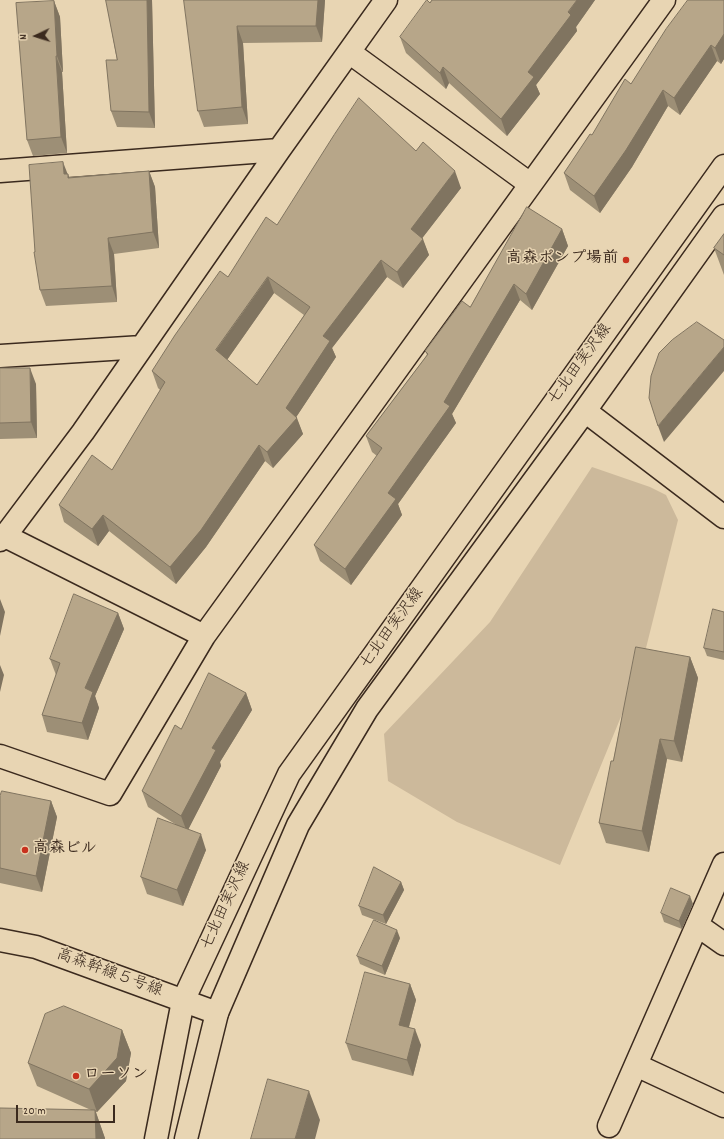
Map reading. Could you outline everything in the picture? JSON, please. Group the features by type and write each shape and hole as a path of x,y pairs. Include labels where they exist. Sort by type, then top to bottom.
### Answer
{"street":[{"path":"204,636 2,538 83,432 279,150 386,0"},
{"path":"0,756 110,794 204,636 664,0"},
{"path":"349,52 530,184"},
{"path":"0,171 279,150"},
{"name":"七北田実沢線","path":"156,1139 183,1000 289,774 724,166"},
{"path":"186,1139 217,1013 298,825 367,709 585,412 724,216"},
{"path":"0,356 142,348"},
{"path":"585,412 724,517"},
{"path":"609,1126 724,864"},
{"path":"697,925 724,944"},
{"name":"高森幹線５号線","path":"0,940 36,947 217,1013"},
{"path":"636,1065 724,1106"}],"shaded area":[{"path":"592,467 650,487 666,495 678,520 641,668 560,865 457,822 388,781 384,734 490,622"}],"building":[{"path":"106,0 147,0 149,112 111,111 106,60 117,60"},
{"path":"184,0 318,0 316,26 237,26 242,107 198,111"},
{"path":"427,0 430,3 432,0 577,0 568,12 571,15 528,72 534,77 501,119 443,67 440,73 400,37"},
{"path":"688,0 724,0 724,34 715,48 711,45 674,98 663,90 626,150 594,196 564,173 590,134 592,135 625,79 631,84 666,29"},
{"path":"54,1 61,137 27,140 16,3"},
{"path":"359,98 416,151 423,142 455,171 411,229 423,239 397,272 381,260 323,336 330,341 286,408 297,418 267,452 259,445 201,530 170,567 103,515 92,529 59,505 92,455 112,470 165,382 152,371 175,335 220,271 228,277 266,217 277,225","holes":["268,277 310,307 257,385 216,350"]},
{"path":"63,162 64,174 68,174 68,178 149,171 153,232 108,238 112,286 40,290 34,252 29,165"},
{"path":"527,207 562,229 526,294 514,284 444,402 450,406 388,493 396,499 345,569 314,545 382,448 366,436 428,354 425,351 462,301 470,307"},
{"path":"724,234 724,255 714,248"},
{"path":"697,322 724,340 724,347 658,426 649,398 651,376 659,353 672,340"},
{"path":"0,368 30,368 31,422 0,423"},
{"path":"74,594 118,613 85,688 93,692 82,723 42,715 60,663 50,659"},
{"path":"713,609 724,612 724,652 704,648"},
{"path":"636,647 690,657 674,741 660,739 642,831 599,823"},
{"path":"209,673 246,693 212,748 216,750 181,816 142,791 175,725 181,729"},
{"name":"高森ビル","path":"2,791 51,801 36,876 0,868 0,796"},
{"path":"158,818 201,834 177,890 141,877"},
{"path":"374,867 401,882 383,915 359,906"},
{"path":"671,888 690,896 679,921 661,913"},
{"path":"374,920 397,930 382,966 357,956"},
{"path":"365,972 410,984 399,1025 415,1029 407,1060 346,1043"},
{"path":"64,1006 122,1030 117,1058 89,1089 28,1063 45,1014"},
{"path":"268,1079 309,1091 295,1139 251,1139"},
{"path":"0,1108 95,1110 96,1139 0,1139"}],"place":[{"name":"高森ポンプ場前","path":"626,260"},
{"name":"高森ビル","path":"25,850"},
{"name":"ローソン","path":"76,1076"}]}
